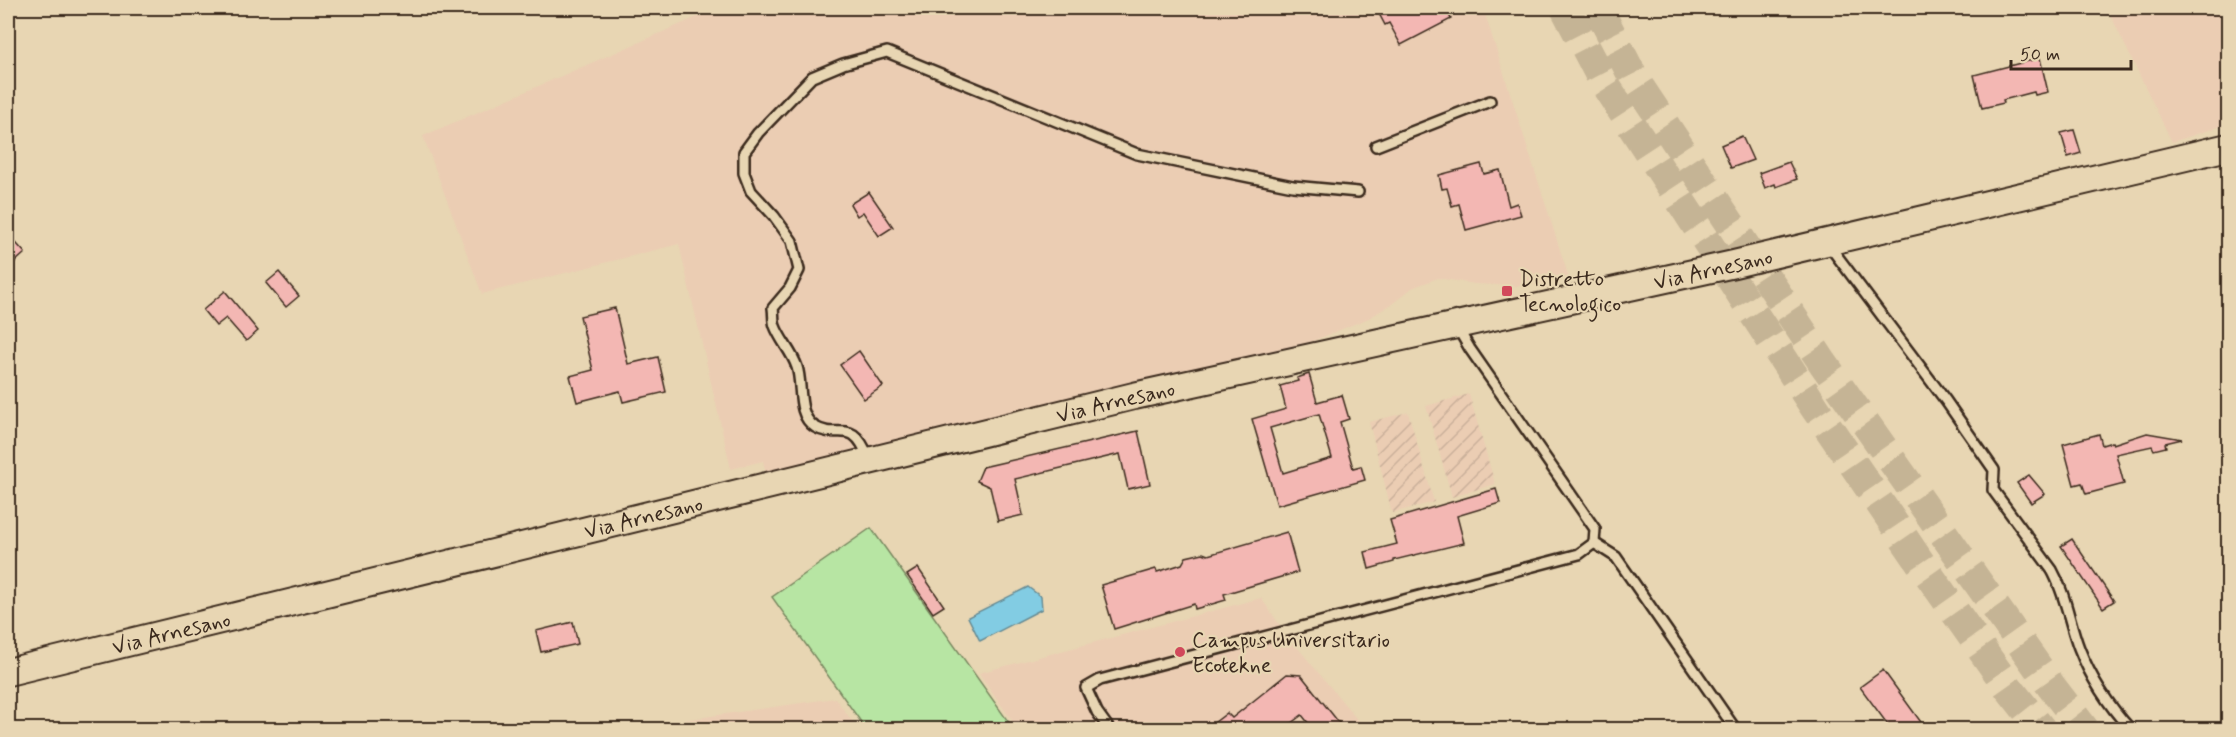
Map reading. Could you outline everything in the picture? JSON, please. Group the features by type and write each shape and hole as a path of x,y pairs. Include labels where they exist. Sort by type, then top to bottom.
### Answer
{"main road":[{"name":"Via Arnesano","path":"8,672 1134,396 1826,242 2229,147"}],"lane":[{"path":"870,461 855,435 843,430 827,431 814,426 804,414 797,368 775,326 773,308 790,288 799,270 792,241 774,216 751,191 744,173 744,152 758,133 812,77 843,64 887,52 1137,154 1293,186 1358,192"},
{"path":"1376,146 1490,101"},
{"path":"1826,242 1946,401 1994,470 1993,490 2056,577 2070,614 2079,649 2101,693 2131,729"},
{"path":"1110,729 1086,688 1100,680 1579,554 1594,543 1595,529 1470,349 1456,325"},
{"path":"1594,543 1616,557 1736,729"}],"shaded area":[{"path":"718,8 1483,8 1569,278 1549,284 1518,286 1475,284 1438,278 1412,288 1369,318 1303,345 1298,353 874,451 869,447 767,479 763,461 731,469 679,244 482,294 423,136"},
{"path":"2107,8 2228,8 2228,124 2172,142"},
{"path":"1469,394 1495,484 1452,497 1426,406"},
{"path":"1408,412 1434,502 1392,513 1369,422"},
{"name":"Campus Universitario Ecotekne","path":"1261,598 1284,631 1365,729 1018,729 979,673"},
{"path":"835,698 858,729 623,729"}],"green space":[{"path":"871,528 1010,724 1003,729 866,729 772,597"}],"water":[{"path":"1028,587 1041,597 1042,609 980,641 968,617"}],"building":[{"path":"1376,8 1446,8 1451,19 1401,45 1389,23 1385,25"},
{"path":"2040,58 2048,92 2035,95 2034,92 1982,108 1974,75"},
{"path":"2074,130 2081,153 2068,157 2061,133"},
{"path":"1742,136 1753,160 1731,168 1721,145"},
{"path":"1789,162 1797,179 1776,187 1775,184 1765,188 1759,173"},
{"path":"1481,164 1484,174 1500,170 1509,206 1517,203 1521,215 1466,230 1459,204 1452,206 1447,188 1442,189 1439,175"},
{"path":"869,192 893,227 879,236 863,212 857,216 850,204"},
{"path":"8,234 25,253 8,268"},
{"path":"279,272 299,296 286,307 266,283"},
{"path":"225,291 258,331 246,341 226,318 216,326 203,310"},
{"path":"615,308 628,364 658,357 666,392 623,402 620,391 577,402 570,376 593,370 580,316"},
{"path":"859,351 883,386 864,399 840,365"},
{"path":"1309,374 1317,402 1342,395 1349,419 1340,422 1353,468 1361,466 1365,480 1277,505 1252,419 1286,409 1280,386 1298,381 1297,378","holes":["1319,414 1332,458 1283,473 1270,428"]},
{"path":"1138,431 1150,484 1128,489 1120,454 1015,479 1023,515 998,521 990,487 977,481 983,467"},
{"path":"2147,433 2182,439 2165,443 2166,447 2154,450 2152,446 2116,454 2124,484 2086,494 2082,483 2074,485 2063,444 2099,434 2102,445 2112,442 2113,444"},
{"path":"2029,475 2045,494 2031,503 2017,483"},
{"path":"1496,489 1500,503 1457,516 1464,543 1394,560 1394,562 1369,569 1365,552 1397,544 1390,520"},
{"path":"1287,532 1298,572 1224,594 1226,600 1195,609 1194,604 1114,629 1101,585 1182,564 1186,557 1203,553 1208,555"},
{"path":"2072,539 2114,601 2103,608 2061,546"},
{"path":"918,568 944,606 933,613 907,575"},
{"path":"573,622 578,644 541,652 536,631"},
{"path":"1883,670 1926,729 1891,729 1860,687"},
{"path":"1287,674 1301,675 1344,729 1313,729 1302,715 1283,729 1206,729 1227,713 1232,718"}],"tunnel":[{"path":"1565,8 1604,83 1815,408 1924,568 2008,687 2042,730"},
{"path":"1598,8 1633,77 1823,363 2051,686 2085,730"}],"place":[{"name":"Distretto Tecnologico","path":"1507,291"},
{"name":"Campus Universitario Ecotekne","path":"1180,652"}]}
